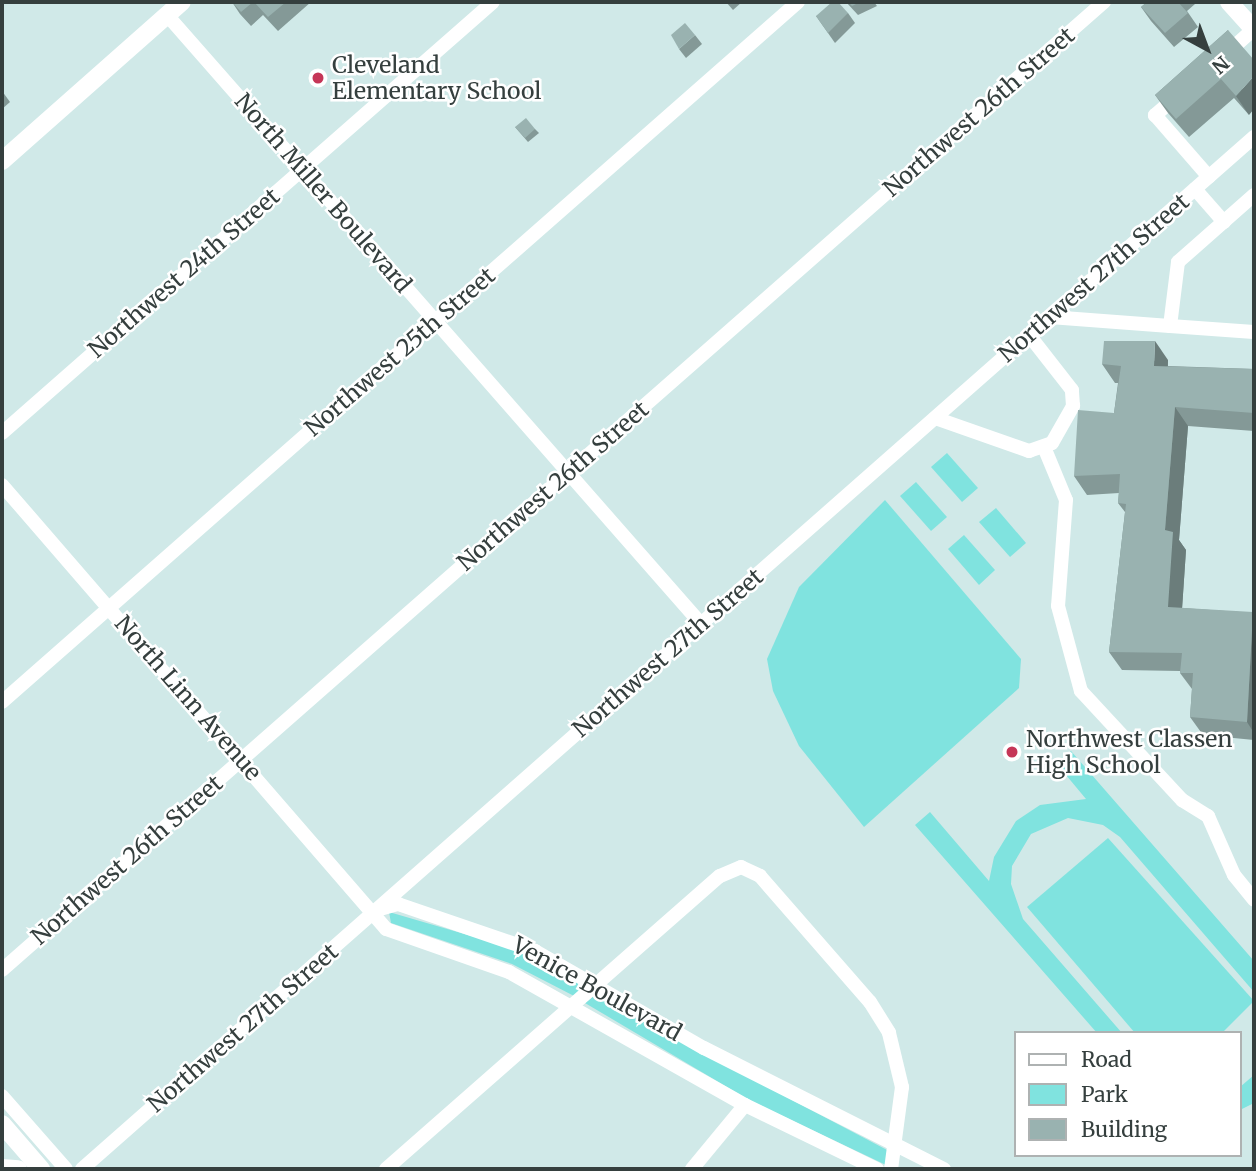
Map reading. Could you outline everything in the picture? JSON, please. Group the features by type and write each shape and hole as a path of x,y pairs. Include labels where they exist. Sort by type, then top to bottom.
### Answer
{"main road":[{"path":"2,161 182,2"},
{"path":"1229,2 1254,29"},
{"path":"2,1124 41,1169"},
{"path":"2,1168 18,1169"}],"street":[{"name":"Northwest 24th Street","path":"2,433 493,2"},
{"name":"Northwest 25th Street","path":"2,702 798,2"},
{"name":"Northwest 26th Street","path":"2,970 1104,2"},
{"name":"North Miller Boulevard","path":"167,15 701,624"},
{"path":"1208,69 1254,29"},
{"path":"1187,88 1155,115 1209,177"},
{"name":"Northwest 27th Street","path":"82,1169 1254,137"},
{"path":"1195,189 1224,222"},
{"path":"1170,326 1178,262 1254,195"},
{"path":"1050,317 1254,332"},
{"path":"935,418 1016,449 1044,447 1062,430 1072,390 1029,335"},
{"path":"1044,447 1066,500 1058,606 1081,691 1182,800 1208,816 1234,875 1254,900"},
{"name":"North Linn Avenue","path":"2,485 375,911"},
{"path":"386,1169 726,871 741,867 760,876 879,1013 902,1075 896,1146 891,1169"},
{"name":"Venice Boulevard","path":"877,1169 745,1105 573,1005 509,972 386,929 375,911 398,904 497,935 944,1169"},
{"path":"2,1096 66,1169"},
{"path":"692,1169 745,1105"}],"green space":[{"path":"947,453 978,488 962,502 931,467"},
{"path":"916,482 947,517 931,531 900,496"},
{"path":"885,500 1021,659 1019,688 864,827 799,746 773,691 767,659 799,587"},
{"path":"996,508 1026,543 1010,557 979,522"},
{"path":"964,535 995,570 979,585 948,549"},
{"path":"1071,751 1254,961 1254,992 1120,837 1103,825 1068,818 1031,834 1012,866 1011,884 1023,919 1120,1031 1095,1031 915,825 930,812 989,881 994,857 1016,821 1040,805 1086,799 1056,763"},
{"path":"1108,838 1254,1001 1224,1031 1133,1031 1027,907"},
{"path":"389,912 509,947 587,987 576,997 512,964 391,923"},
{"path":"594,996 889,1151 886,1165 749,1100 585,1003"},
{"path":"1254,1075 1254,1103 1242,1109 1242,1085"}],"building":[{"path":"232,2 253,2 241,12"},
{"path":"254,2 286,2 268,17"},
{"path":"832,2 838,2 848,13 828,33 816,16"},
{"path":"1147,2 1178,2 1188,13 1165,33 1141,7"},
{"path":"685,23 695,35 679,49 671,35"},
{"path":"1228,30 1254,60 1254,76 1236,96 1221,79 1176,119 1155,95"},
{"path":"526,118 535,129 525,138 515,127"},
{"path":"1104,341 1155,341 1154,366 1254,369 1254,413 1175,407 1165,530 1173,532 1168,607 1253,612 1247,722 1190,717 1193,673 1180,673 1182,653 1109,652 1126,504 1118,503 1120,474 1074,476 1078,410 1114,413 1121,366 1102,364"}],"place":[{"name":"Cleveland Elementary School","path":"318,78"},
{"name":"Northwest Classen High School","path":"1012,752"}]}
